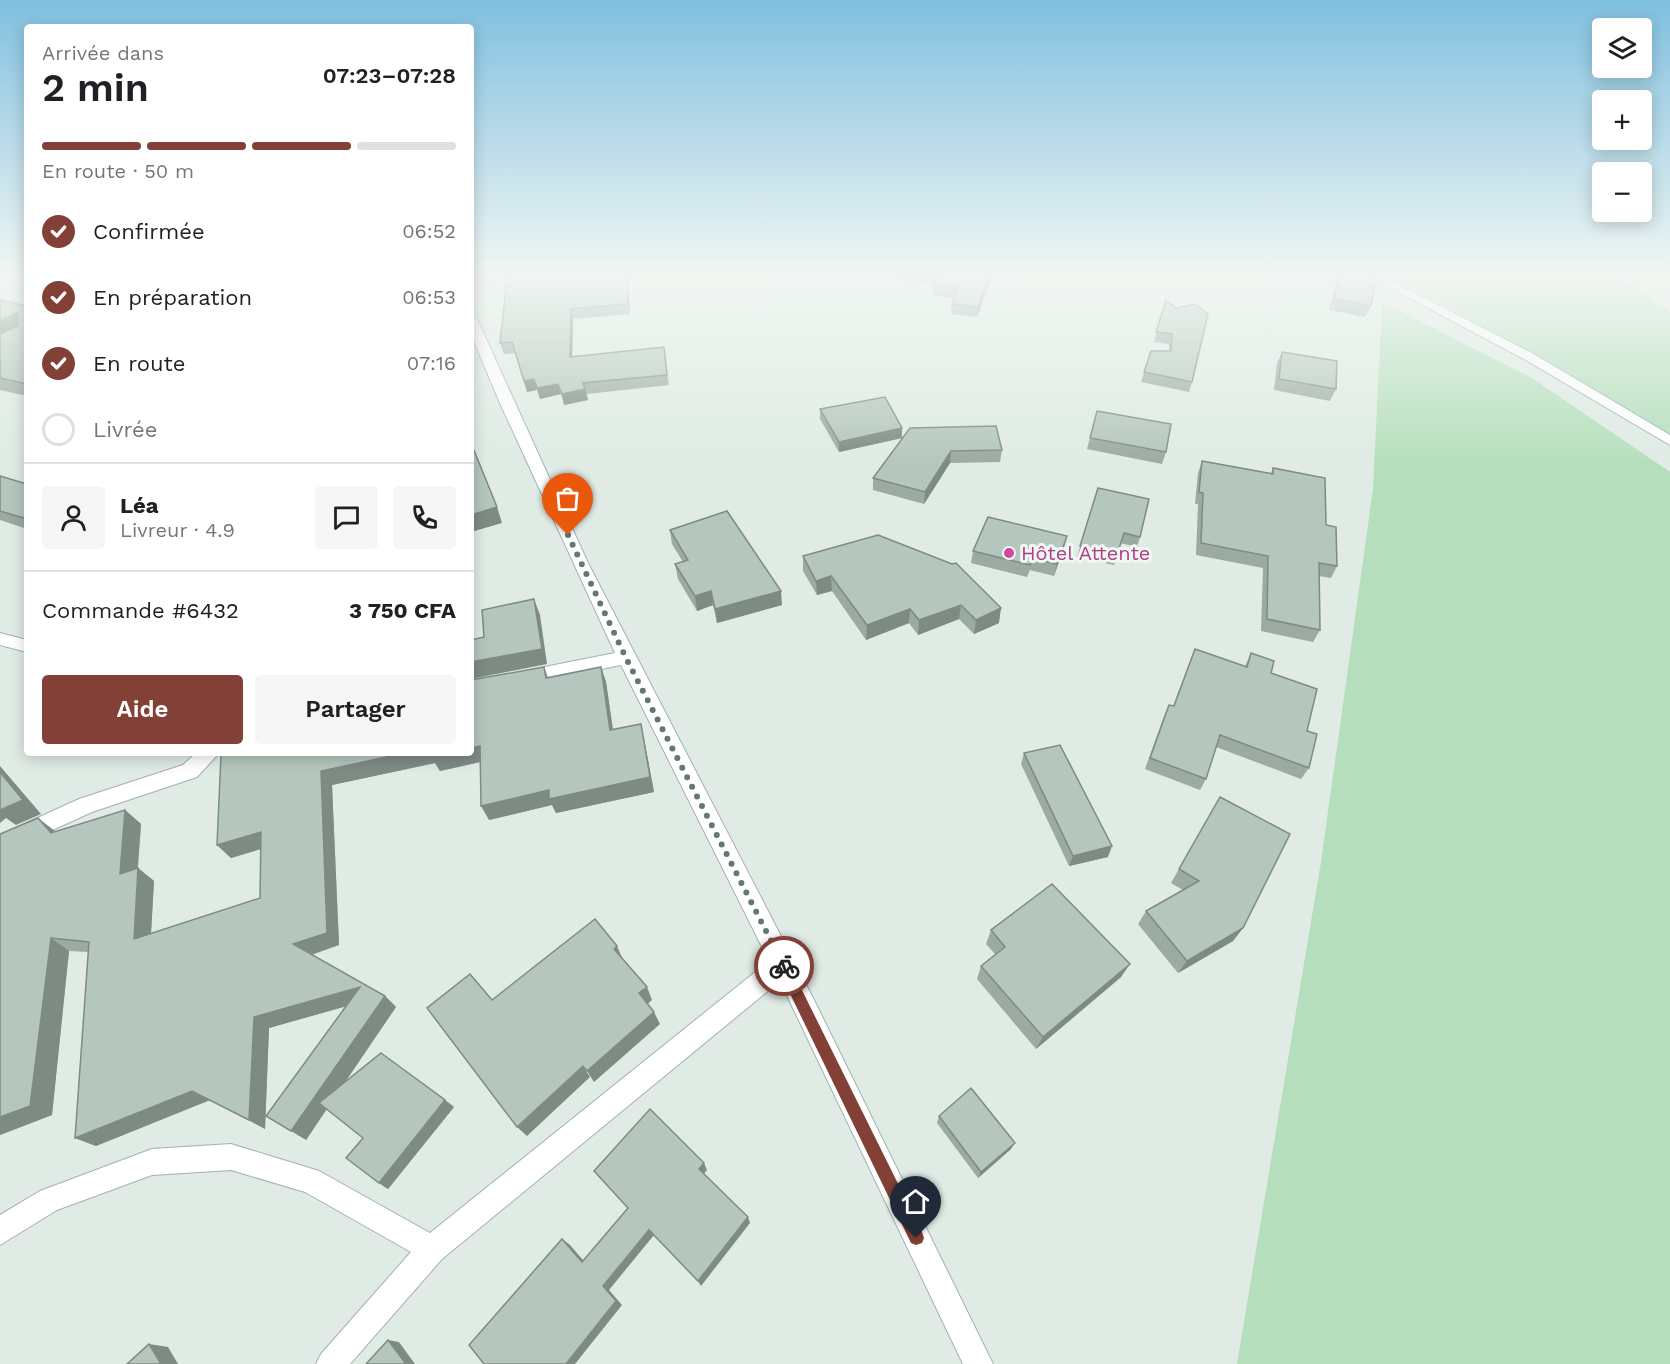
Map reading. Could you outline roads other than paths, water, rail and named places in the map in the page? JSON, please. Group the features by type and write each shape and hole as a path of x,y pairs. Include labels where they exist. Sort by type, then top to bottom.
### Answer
{"street":[{"path":"478,337 501,392 626,658 783,964 978,1364"},
{"path":"1491,337 1528,356 1670,441"},
{"path":"0,639 24,644"},
{"path":"504,682 626,658"},
{"path":"0,845 86,805 190,771 206,756"},
{"path":"331,1364 432,1249 783,964"},
{"path":"0,1231 49,1200 152,1162 231,1157 310,1180 432,1249"}],"place":[{"name":"Hôtel Attente","path":"1009,553"}]}
